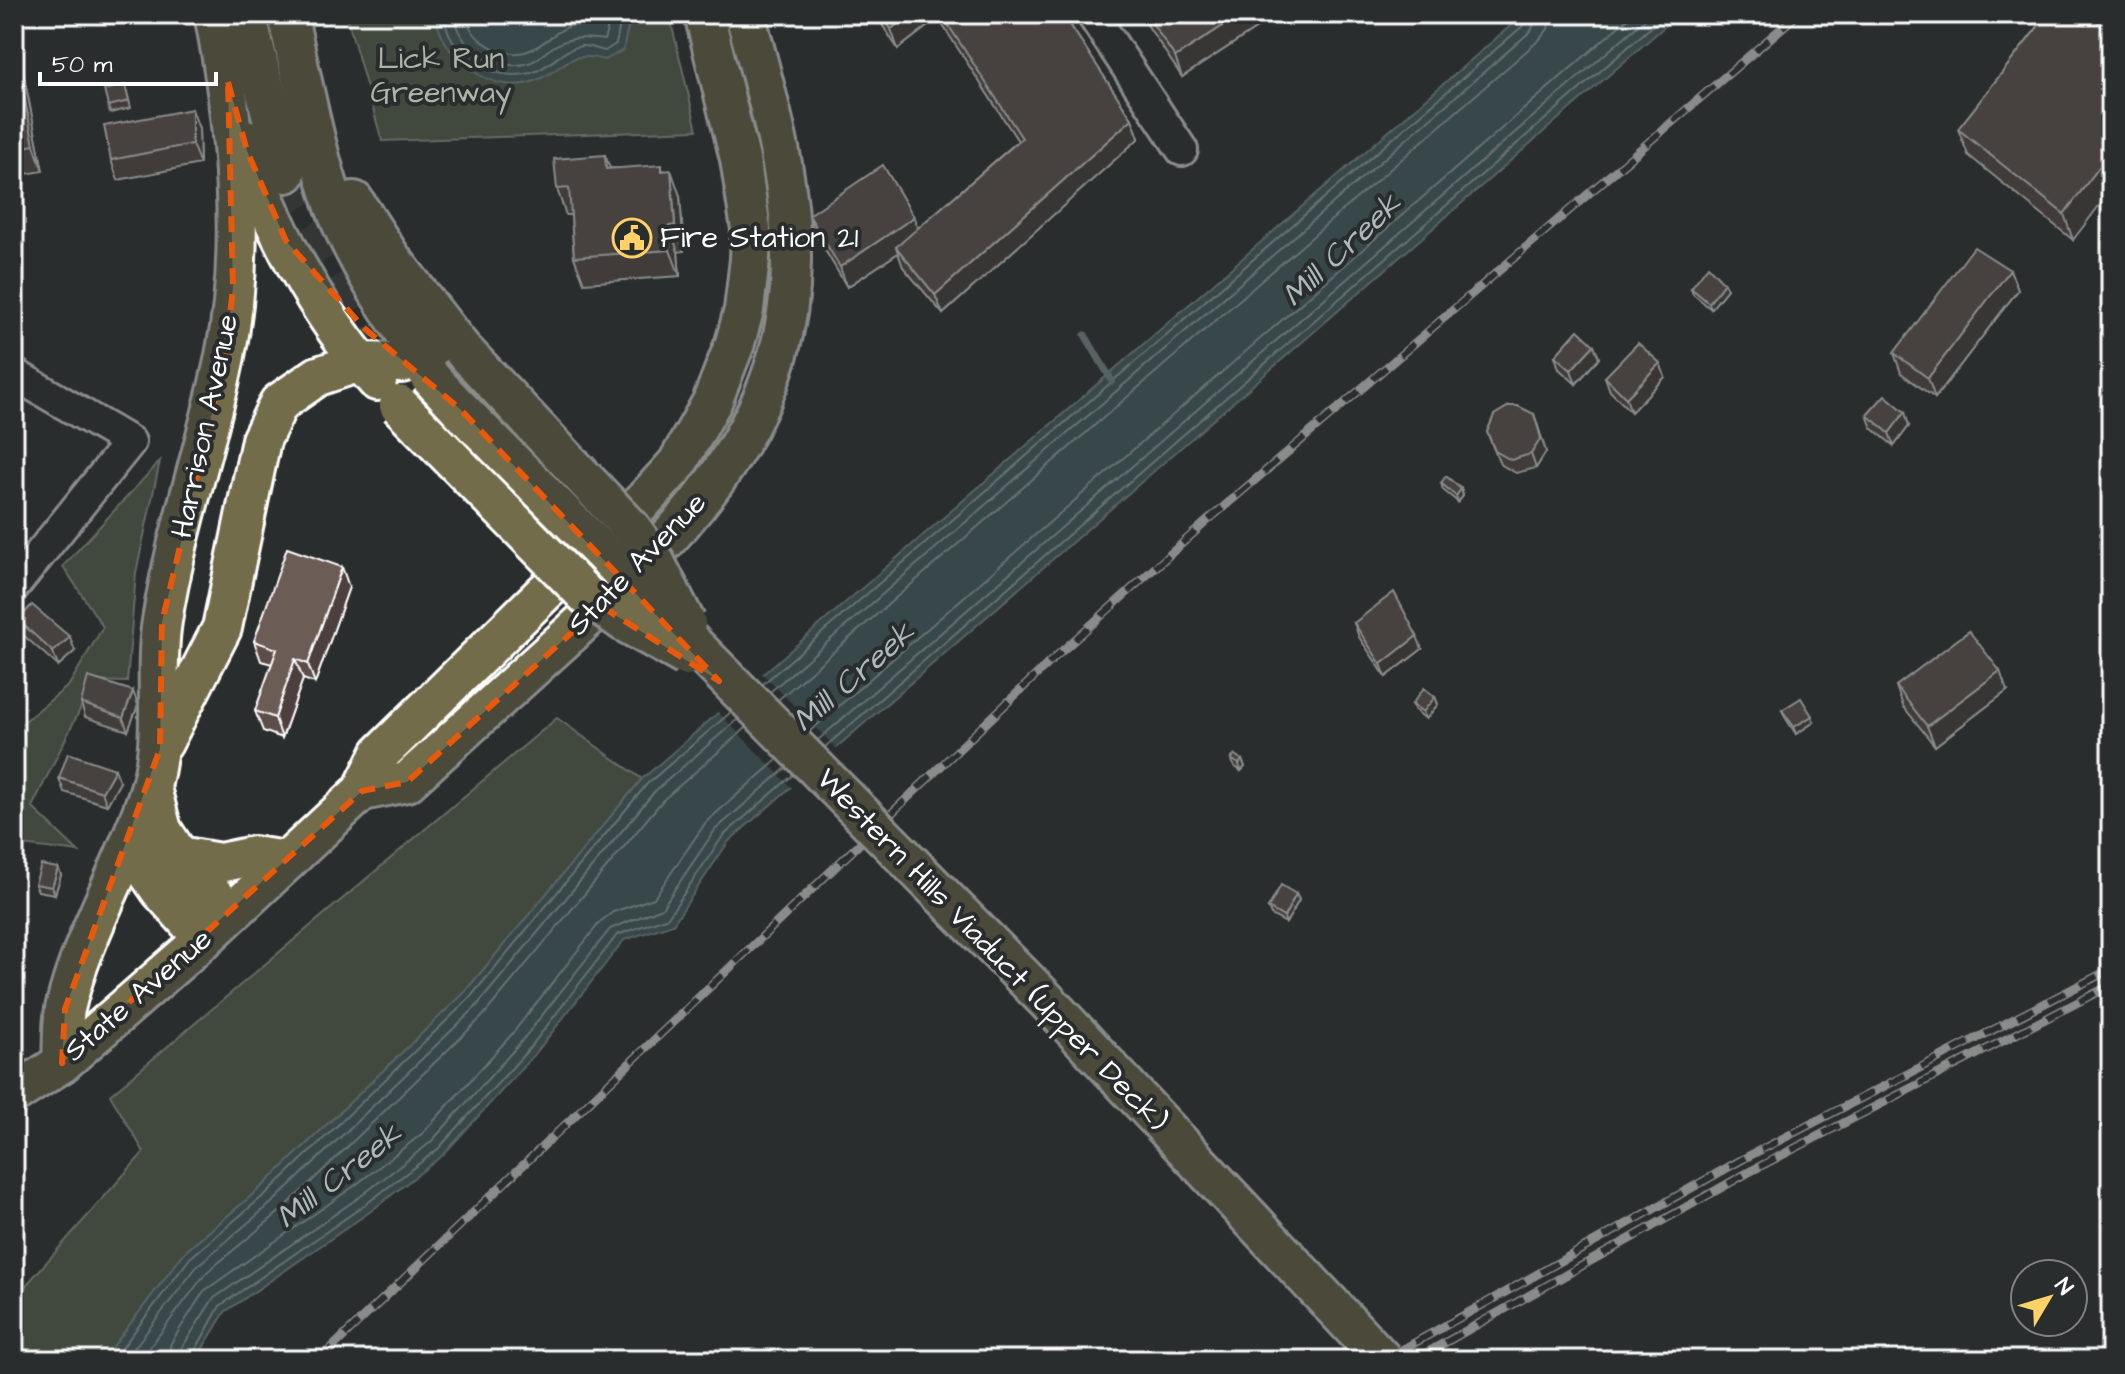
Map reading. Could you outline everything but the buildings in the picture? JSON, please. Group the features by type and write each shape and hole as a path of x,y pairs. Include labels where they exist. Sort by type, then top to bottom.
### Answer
{"main road":[{"name":"Harrison Avenue","path":"62,1063 65,1009 110,885 151,788 160,749 162,622 226,354 233,287 235,208 228,82 214,14"},
{"path":"246,14 313,166 391,258 460,347 631,528 654,560 719,681"},
{"name":"Western Hills Viaduct (Upper Deck)","path":"287,14 308,105 313,166 356,252 399,326 460,409"},
{"name":"State Avenue","path":"14,1094 62,1063 217,926 362,791 381,753 656,489 677,464 712,402 744,310 751,229 736,136 704,14"},
{"name":"State Avenue","path":"362,791 407,782 640,571 706,498 755,413 782,335 791,266 791,231 779,147 745,14"},
{"path":"228,82 247,151 278,226 318,300 360,362 587,596 719,681"},
{"name":"Western Hills Viaduct (Upper Deck)","path":"278,226 364,328 460,409 1046,1000 1381,1360"},
{"path":"160,749 222,628 261,440 279,403 298,387 360,362 416,370 719,681 1048,1007 1381,1360"},
{"name":"Harrison Avenue","path":"151,788 162,830 217,926"},
{"path":"135,830 137,857 160,890 217,926"},
{"path":"179,856 220,863 253,856 287,861"}],"street":[{"path":"1092,14 1182,150"},
{"path":"14,374 130,442 14,586"}],"highlighted area":[{"path":"228,82 247,151 286,241 364,328 460,409 719,681 601,606 407,782 362,791 62,1063 65,1009 160,749 162,622 226,354 233,287"}],"green space":[{"name":"Lick Run Greenway","path":"346,14 669,14 697,130 382,141"},
{"path":"160,461 136,573 127,682 94,681 32,807 79,852 14,844 14,730 69,685 103,627 63,566"},
{"path":"557,718 642,779 463,994 263,1186 185,1252 103,1360 14,1360 14,1299 144,1152 110,1095"}],"water":[{"path":"436,14 631,14 623,50 605,60 575,58 537,80 504,84 487,79 458,59 439,30"},
{"name":"Mill Creek","path":"1524,14 1679,14 729,841 673,924 624,940 535,1054 443,1155 371,1211 225,1312 198,1356 192,1360 103,1360 185,1252 263,1186 463,994 642,779"}],"pier":[{"path":"760,671 839,751 794,790 715,709"}],"waterway":[{"path":"1085,335 1112,381"}],"tunnel":[{"path":"286,173 330,253 386,326"}],"railway":[{"path":"319,1360 1052,660 1206,522 1798,14"},
{"path":"1384,1360 1743,1159 2111,969"},
{"path":"1414,1360 1749,1172 2111,985"}],"place":[{"name":"Fire Station 21","path":"632,238"}]}
